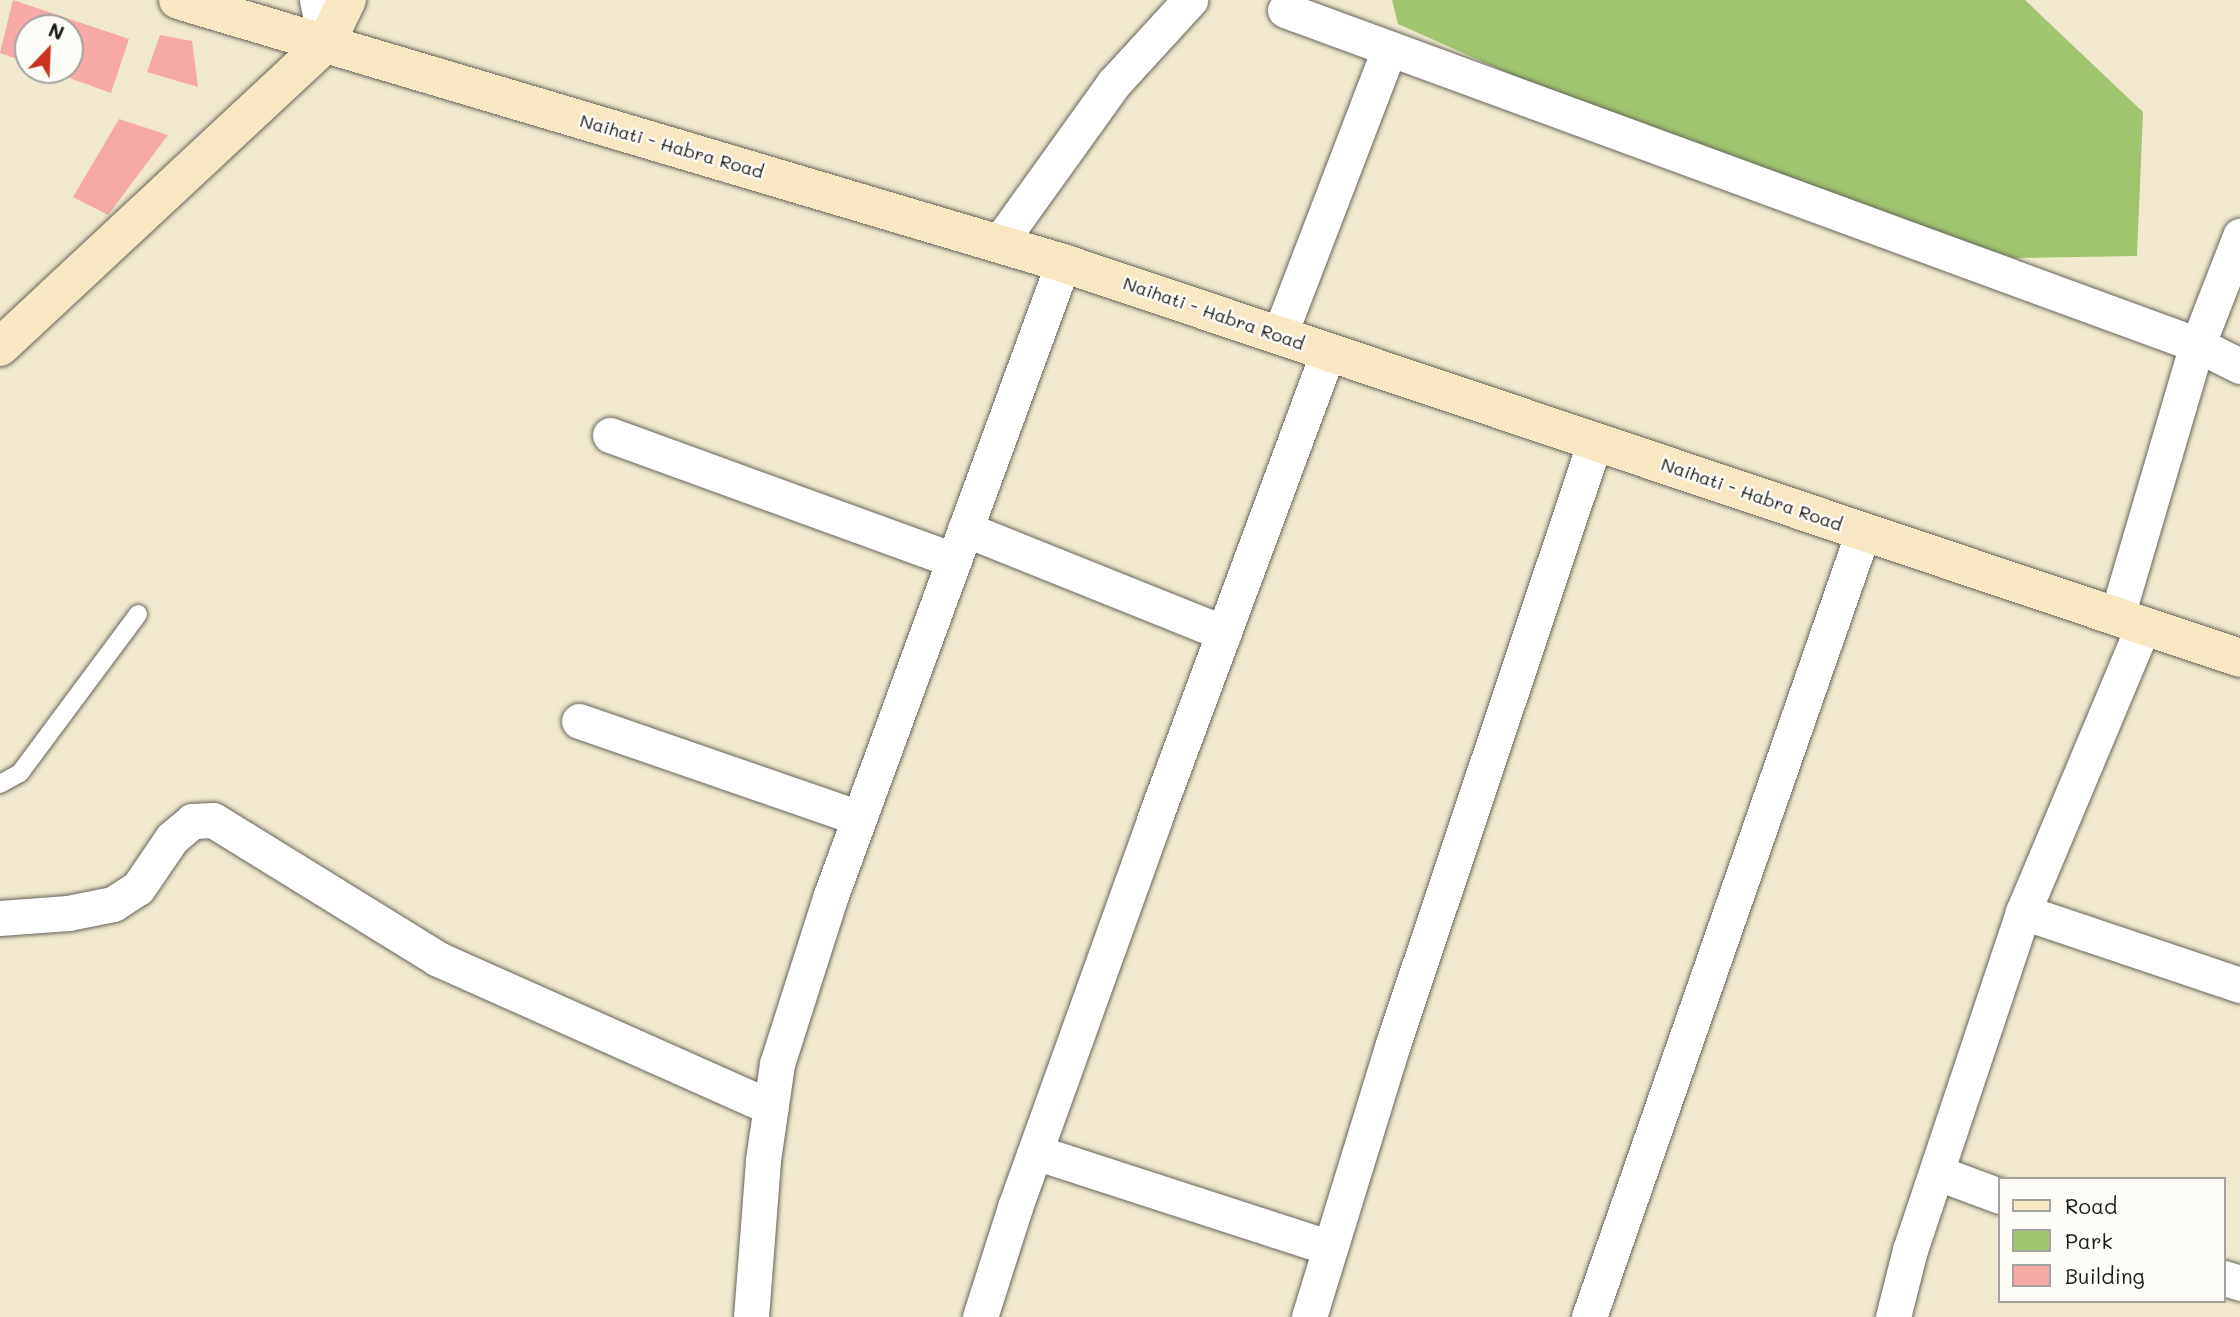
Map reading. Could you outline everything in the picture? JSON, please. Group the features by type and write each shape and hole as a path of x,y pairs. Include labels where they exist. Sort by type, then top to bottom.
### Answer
{"main road":[{"name":"Naihati - Habra Road","path":"178,0 1063,263 2240,658"},
{"path":"0,347 326,43 348,0"}],"street":[{"path":"317,0 326,43"},
{"path":"999,243 1114,83 1190,0"},
{"path":"1284,10 2198,345 2240,366"},
{"path":"1279,336 1389,50"},
{"path":"1893,1317 2023,912 2130,621 2198,345 2240,236"},
{"path":"751,1317 777,1064 859,818 1063,263"},
{"path":"980,1317 1035,1152 1328,352"},
{"path":"610,435 960,545 1224,633"},
{"path":"1309,1317 1393,1044 1595,441"},
{"path":"1589,1317 1863,532"},
{"path":"579,721 859,818"},
{"path":"0,918 68,913 113,904 138,888 172,838 192,821 214,820 438,959 771,1107"},
{"path":"2023,912 2240,985"},
{"path":"1035,1152 1330,1248"},
{"path":"1938,1173 1998,1195"}],"lane":[{"path":"0,784 20,773 138,614"}],"green space":[{"path":"1392,0 2025,0 2143,112 2137,256 2014,258 1634,129 1398,24"}],"building":[{"path":"13,0 55,14 14,14 14,58 0,53"},
{"path":"84,24 129,39 111,93 84,83"},
{"path":"160,35 192,41 198,87 147,72"},
{"path":"119,119 168,135 108,215 73,197"}]}
